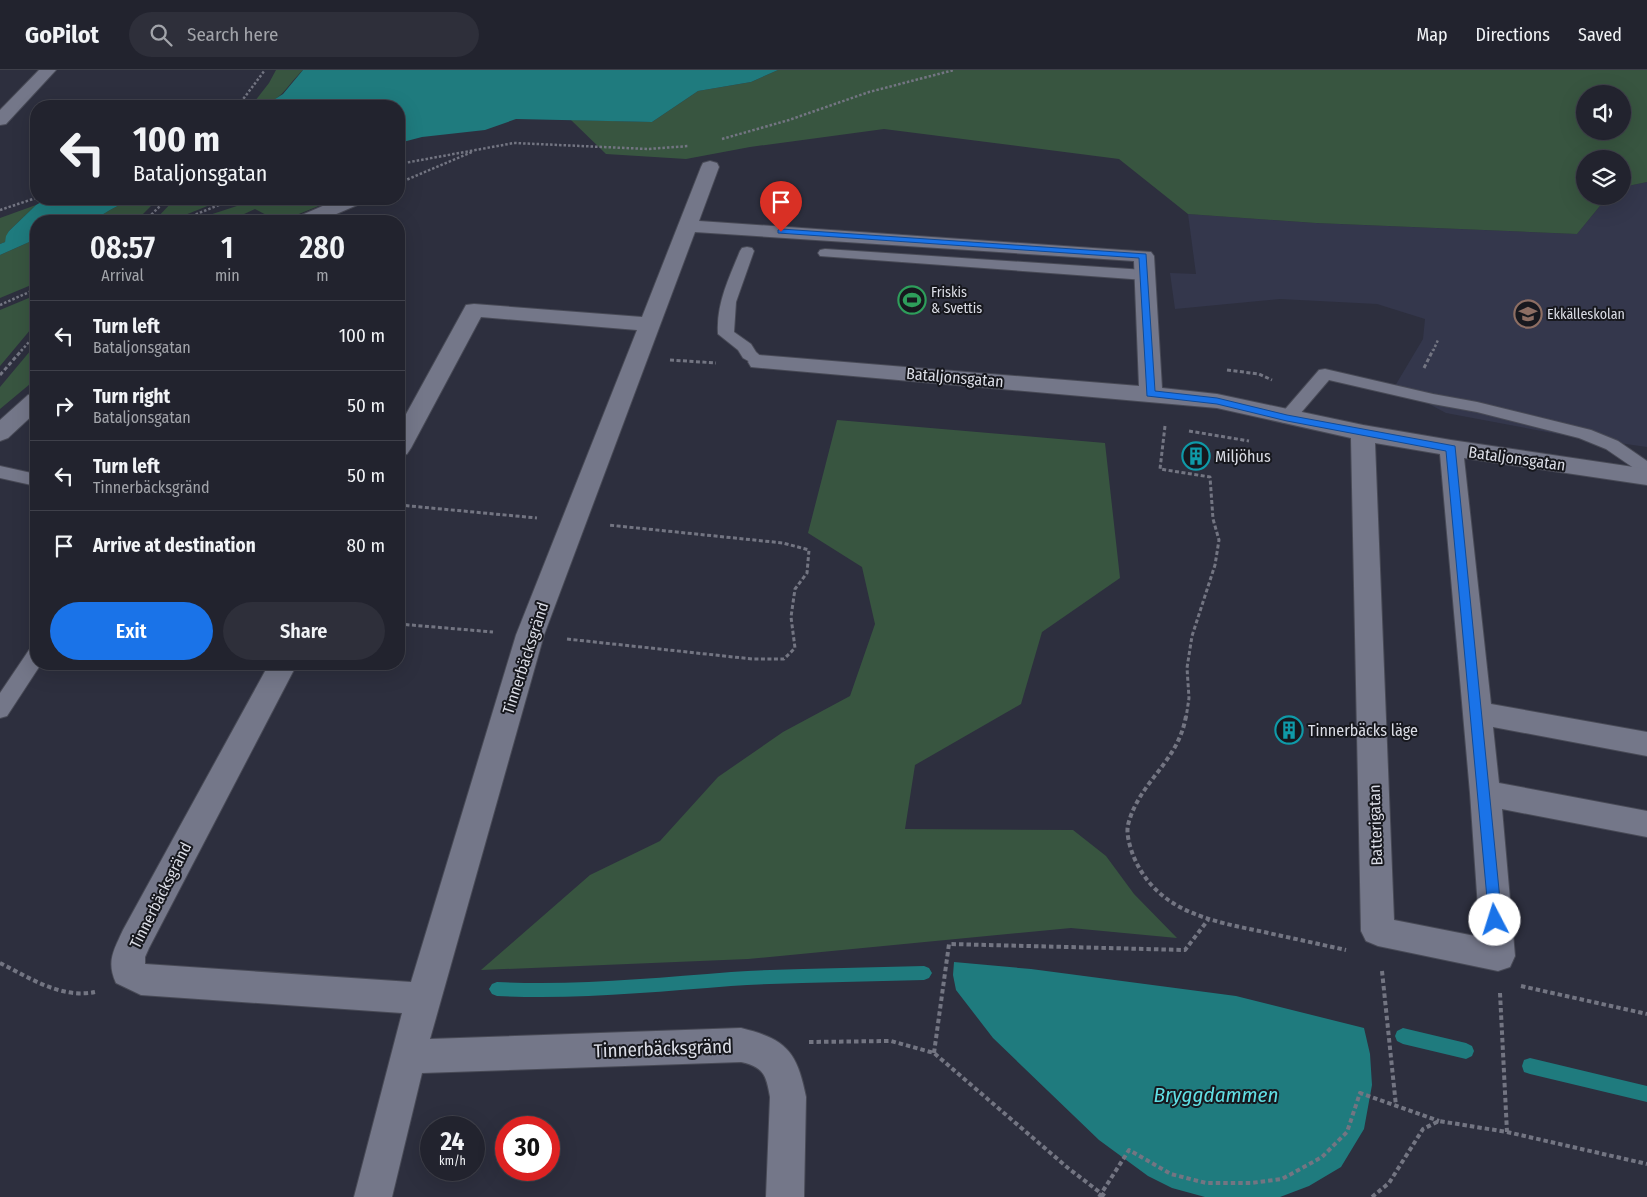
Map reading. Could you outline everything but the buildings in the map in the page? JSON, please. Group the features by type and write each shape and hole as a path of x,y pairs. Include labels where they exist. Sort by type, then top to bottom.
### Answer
{"street":[{"path":"0,120 48,70"},
{"name":"Tinnerbäcksgränd","path":"373,1197 423,999 530,635 710,167"},
{"path":"318,215 341,205"},
{"path":"687,226 1144,265 1151,394"},
{"path":"405,437 474,310 649,324"},
{"name":"Bataljonsgatan","path":"759,362 1217,401 1287,418 1363,433 1647,477"},
{"path":"0,433 30,406"},
{"name":"Batterigatan","path":"1363,433 1378,931 1498,956 1485,793 1451,448"},
{"name":"Tinnerbäcksgränd","path":"128,972 128,957 134,941 279,670"},
{"path":"1477,713 1647,744"},
{"path":"1485,793 1647,824"},
{"path":"128,972 142,979 158,982 423,999"},
{"name":"Tinnerbäcksgränd","path":"408,1057 741,1045 762,1050 776,1063 786,1081 788,1097 785,1197"}],"lane":[{"path":"747,251 726,310 724,324 726,334 745,347 749,354 759,362"},
{"path":"825,253 1144,265"},
{"path":"1287,418 1325,374 1433,400 1477,407 1585,434 1612,445 1647,469"},
{"path":"0,472 30,479"},
{"path":"0,710 30,664"}],"path":[{"path":"242,100 265,70"},
{"path":"718,140 789,120 869,92 954,70"},
{"path":"405,163 514,143 648,149 689,146"},
{"path":"405,180 478,150"},
{"path":"0,210 30,200"},
{"path":"151,215 161,205"},
{"path":"194,215 219,205"},
{"path":"0,306 30,292"},
{"path":"0,376 30,341"},
{"path":"636,358 737,365 759,362"},
{"path":"934,1053 949,944 1185,950 1208,920 1180,907 1153,888 1139,869 1130,846 1127,828 1135,804 1150,781 1170,758 1183,733 1189,698 1187,668 1192,636 1215,565 1219,540 1214,519 1210,477 1160,469 1165,425"},
{"path":"405,506 784,543 809,550 807,573 795,589 791,617 795,648 784,659 752,659 530,635 405,625"},
{"path":"0,962 64,992 81,994 93,993 128,972"},
{"path":"1382,968 1396,1106"},
{"path":"1518,986 1647,1014"},
{"path":"1500,991 1507,1132"},
{"path":"801,1042 891,1041 934,1053 1100,1195 1106,1197"},
{"path":"1100,1195 1129,1150 1171,1174 1206,1183 1251,1183 1282,1179 1322,1157 1347,1132 1360,1093 1439,1121 1507,1132 1647,1164"},
{"path":"1372,1197 1389,1183 1408,1150 1423,1129 1439,1121"}],"shaded area":[{"path":"276,70 303,70 274,100 256,100"},
{"path":"778,70 1647,70 1647,182 1631,185 1631,150 1576,150 1576,205 1601,205 1577,234 1316,223 1188,214 1119,159 884,129 750,147 686,159 606,154 571,120 652,122 698,91 751,82"},
{"name":"Ekkälleskolan","path":"1647,182 1647,447 1563,435 1446,413 1395,386 1423,339 1425,319 1377,304 1280,299 1175,309 1170,273 1196,274 1188,214 1316,223 1577,234 1601,205 1631,205 1631,185"},
{"path":"36,205 9,231 5,242 0,244 0,218"},
{"path":"120,205 152,205 142,215 102,215"},
{"path":"169,205 210,205 185,215 160,215"},
{"path":"240,205 321,205 296,215 266,215 255,209 242,215 209,215"},
{"path":"30,242 30,286 0,298 0,255"},
{"path":"30,298 30,330 0,366 0,310"},
{"path":"30,351 30,384 0,409 0,387"},
{"path":"837,420 1105,443 1120,578 1042,632 1021,704 915,765 905,829 1073,830 1106,856 1134,894 1177,938 1071,928 748,959 481,970 590,875 660,841 718,777 783,732 850,696 875,624 862,567 808,533"}],"water":[{"path":"303,70 778,70 751,82 698,91 652,122 516,119 485,130 422,137 405,141 405,100 274,100 283,94"},
{"path":"36,205 120,205 102,215 30,215 30,242 0,255 0,244 5,242 9,231"},
{"name":"Bryggdammen","path":"954,962 1031,969 1236,996 1364,1028 1370,1054 1372,1085 1364,1129 1341,1167 1309,1186 1280,1197 1205,1197 1172,1188 1148,1176 1099,1140 993,1038 956,990 953,975"}],"waterway":[{"path":"497,989 537,991 627,988 733,979 924,973"},
{"path":"1403,1036 1466,1051"},
{"path":"1530,1066 1647,1094"}],"place":[{"name":"Friskis & Svettis","path":"912,300"},
{"name":"Ekkälleskolan","path":"1528,314"},
{"name":"Miljöhus","path":"1196,456"},
{"name":"Tinnerbäcks läge","path":"1289,730"}],"route":[{"path":"781,232 1144,256 1151,394 1217,401 1287,418 1451,448 1485,793 1495,920"}]}
